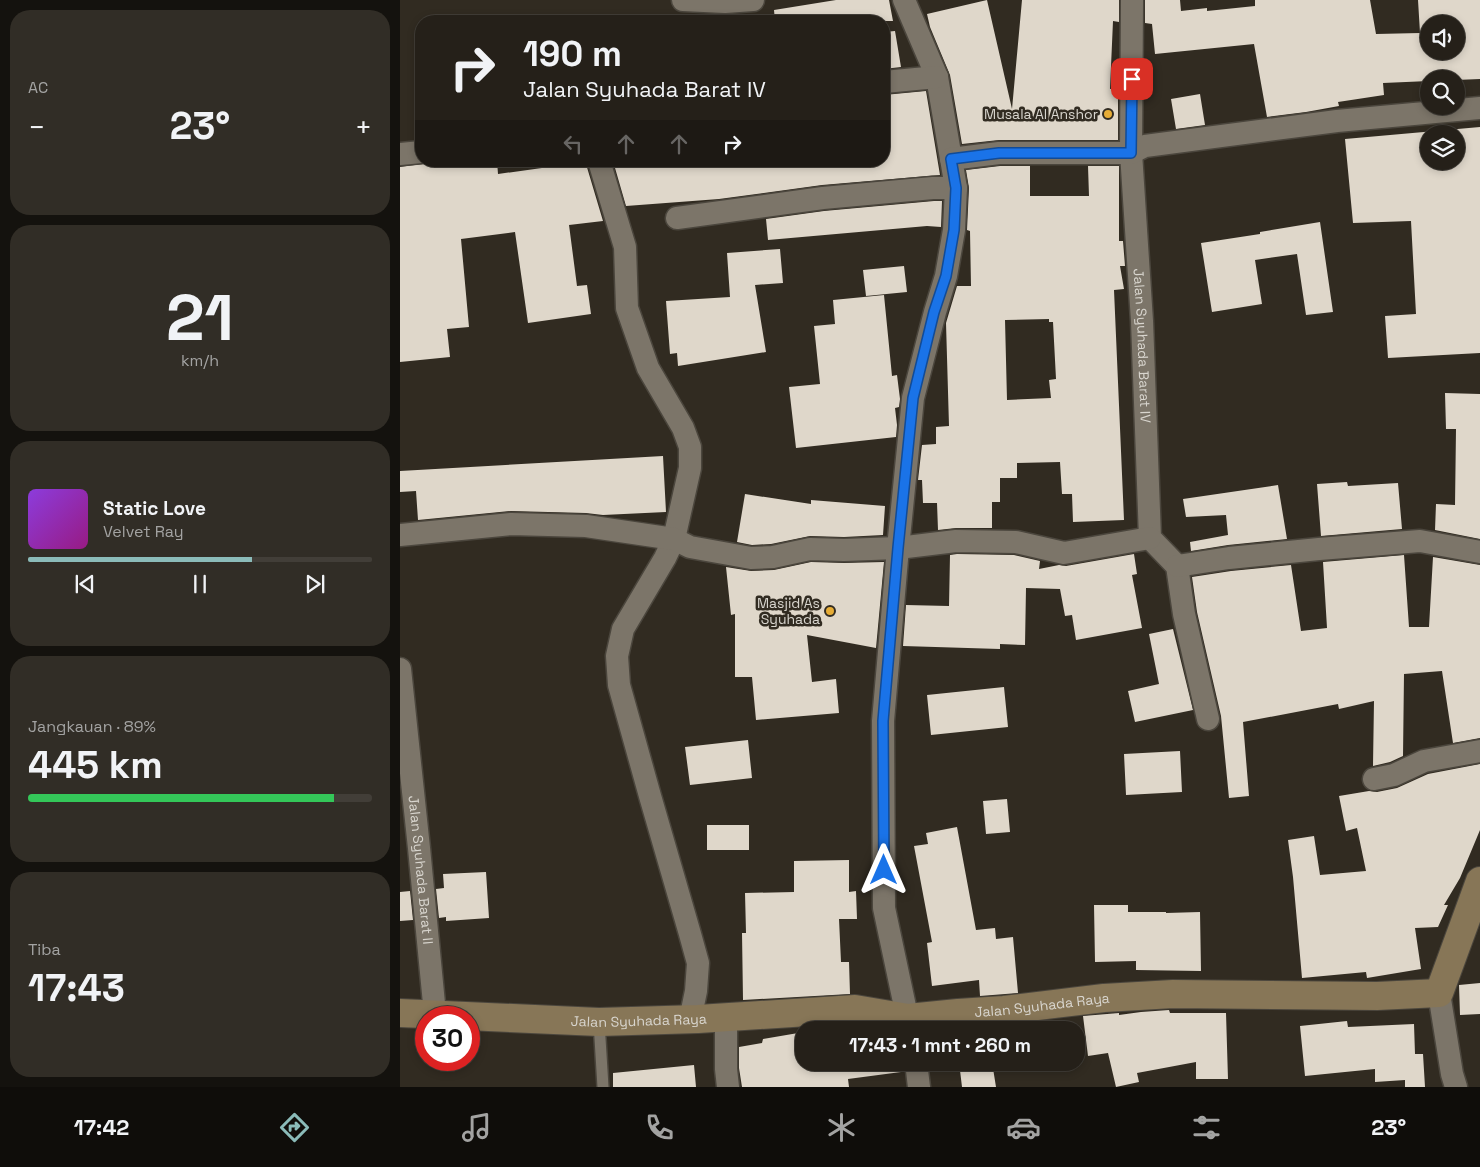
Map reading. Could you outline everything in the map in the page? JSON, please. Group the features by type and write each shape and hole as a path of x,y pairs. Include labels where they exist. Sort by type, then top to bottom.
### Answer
{"street":[{"path":"683,0 725,2 754,0"},
{"path":"904,0 937,77 956,188 954,230 946,276 934,312 913,398 883,721 884,908 908,1021"},
{"name":"Jalan Syuhada Barat IV","path":"1132,0 1131,153 1142,321 1150,538"},
{"path":"890,81 937,77"},
{"path":"951,159 999,153 1131,153 1145,146 1308,125 1480,108"},
{"path":"400,154 415,153"},
{"path":"601,167 625,247 627,308 648,368 683,428 690,447 690,468 682,543 665,558 623,629 617,656 619,685 698,964 696,991 726,1069 728,1087"},
{"path":"677,218 823,198 933,188 956,188"},
{"path":"400,535 511,524 586,526 682,543 751,558 773,557 810,549 898,548 956,541 1016,542 1064,553 1150,538 1177,566 1184,614 1208,719"},
{"path":"1177,566 1239,557 1420,541 1480,552"},
{"name":"Jalan Syuhada Barat II","path":"400,668 434,1006"},
{"path":"1374,779 1394,775 1424,761 1480,750"},
{"path":"1456,1087 1452,1074 1439,993 1480,881"},
{"name":"Jalan Syuhada Raya","path":"922,1021 958,1013 1004,1010 1104,998 1173,994 1377,996 1439,993"},
{"name":"Jalan Syuhada Raya","path":"480,1016 599,1022 708,1019 855,1009 898,1021"},
{"name":"Jalan Syuhada Raya","path":"400,1013 415,1013"},
{"path":"917,1071 920,1087"}],"lane":[{"path":"599,1022 603,1087"}],"building":[{"path":"836,0 889,0 893,21 890,21 890,15 774,15 774,10"},
{"path":"987,0 1012,109 1022,0 1119,0 1119,22 1113,21 1110,89 1118,88 1118,140 999,140 962,144 950,75 930,27 927,14"},
{"path":"1145,0 1180,0 1181,11 1207,8 1207,11 1255,6 1255,0 1370,0 1376,34 1420,33 1418,0 1480,0 1480,79 1465,80 1465,70 1420,70 1420,81 1383,83 1384,95 1338,102 1339,106 1267,117 1254,44 1155,54 1152,24 1145,23"},
{"path":"890,31 895,31 901,67 890,68"},
{"path":"926,91 940,175 822,185 719,199 626,206 615,167 890,167 890,94"},
{"path":"1200,94 1205,125 1176,129 1171,99"},
{"path":"1480,127 1480,353 1388,358 1385,316 1416,314 1411,221 1353,223 1345,139 1420,132 1420,170 1465,170 1465,128"},
{"path":"415,165 415,167 497,167 498,174 549,167 587,167 603,221 569,225 577,286 587,285 591,314 528,323 515,232 461,239 469,327 447,329 450,357 400,362 400,167"},
{"path":"1000,166 1030,166 1030,196 1089,196 1088,166 1119,166 1119,241 1123,241 1125,266 1120,266 1124,289 1114,290 1124,520 1073,522 1072,494 1062,494 1060,462 1017,463 1017,478 1000,478 1000,502 992,502 992,528 938,530 937,503 923,503 922,480 918,480 922,445 936,444 936,427 949,426 946,323 957,286 971,286 970,231 967,230 969,188 966,170","holes":["1049,319 1049,322 1053,322 1056,379 1049,380 1051,398 1007,400 1005,320"]},
{"path":"942,201 941,227 927,226 768,240 766,219 824,211"},
{"path":"1320,222 1333,312 1306,315 1297,254 1255,260 1262,304 1212,312 1201,243"},
{"path":"780,249 783,283 755,285 766,352 678,366 677,353 670,354 666,301 730,297 727,253"},
{"path":"904,266 907,292 866,296 863,270"},
{"path":"884,295 892,376 897,375 900,399 899,407 895,408 896,437 796,448 789,387 820,384 814,326 835,324 833,300"},
{"path":"1445,393 1480,394 1480,539 1435,530 1436,504 1455,505 1456,429 1446,429"},
{"path":"663,456 666,512 603,515 511,511 418,520 416,491 400,492 400,471"},
{"path":"1347,482 1348,486 1398,483 1402,529 1321,536 1317,484"},
{"path":"1278,485 1287,539 1191,551 1190,542 1228,535 1226,515 1186,517 1183,499"},
{"path":"745,494 811,504 811,500 885,506 883,535 810,536 771,544 752,545 737,542"},
{"path":"1134,554 1137,574 1132,575 1142,628 1076,640 1072,615 1065,616 1060,589 1026,588 1025,645 1000,644 1000,649 903,646 906,605 949,606 950,555 1014,555 1040,561 1039,569"},
{"path":"1404,555 1409,627 1429,627 1433,557 1480,565 1480,738 1453,743 1442,671 1404,674 1403,756 1390,762 1373,766 1374,701 1339,709 1338,704 1243,722 1249,796 1229,798 1221,716 1197,612 1192,577 1291,565 1301,631 1327,628 1323,562"},
{"path":"811,562 884,562 876,648 807,635 812,682 836,679 839,713 756,720 752,677 735,677 735,614 731,615 726,567 751,571 774,570"},
{"path":"1173,629 1193,710 1135,722 1128,691 1159,684 1149,634"},
{"path":"1004,687 1008,727 931,735 927,695"},
{"path":"748,740 752,778 690,785 685,747"},
{"path":"1180,751 1182,792 1126,795 1124,754"},
{"path":"1480,764 1480,830 1460,878 1444,905 1448,905 1438,927 1415,928 1421,969 1367,978 1366,972 1302,978 1288,840 1314,836 1320,875 1366,871 1357,828 1346,831 1339,796 1397,788 1428,774"},
{"path":"1007,799 1010,832 986,834 983,801"},
{"path":"707,825 749,825 749,850 707,850"},
{"path":"957,827 976,930 995,928 996,939 1013,937 1018,993 980,996 979,980 932,986 927,943 932,942 914,846 928,844 926,833"},
{"path":"849,860 849,892 856,891 857,919 839,919 841,962 849,962 850,994 743,1000 742,933 746,933 745,893 794,892 794,861"},
{"path":"486,872 489,918 446,921 446,917 439,918 436,889 444,888 443,874"},
{"path":"410,891 413,920 400,921 400,892"},
{"path":"1094,905 1128,905 1128,912 1200,912 1201,971 1136,970 1136,961 1095,962"},
{"path":"1480,983 1480,1014 1460,1015 1459,985"},
{"path":"1169,1010 1170,1013 1226,1013 1228,1079 1196,1079 1196,1062 1137,1073 1139,1082 1116,1087 1108,1053 1088,1056 1083,1016"},
{"path":"1347,1021 1348,1027 1414,1024 1415,1054 1423,1054 1425,1087 1405,1087 1405,1080 1375,1082 1375,1069 1305,1076 1300,1026"},
{"path":"795,1034 795,1071 901,1072 848,1079 849,1087 742,1087 739,1068 739,1047 762,1043 763,1039"},
{"path":"694,1065 696,1087 613,1087 613,1073"},
{"path":"960,1071 993,1071 996,1087 962,1087"}],"place":[{"name":"Musala Al Anshor","path":"1108,114"},
{"name":"Masjid As Syuhada","path":"830,611"}],"route":[{"path":"884,870 883,721 898,548 913,398 934,312 946,276 954,230 956,188 951,159 999,153 1131,153 1132,79"}]}
